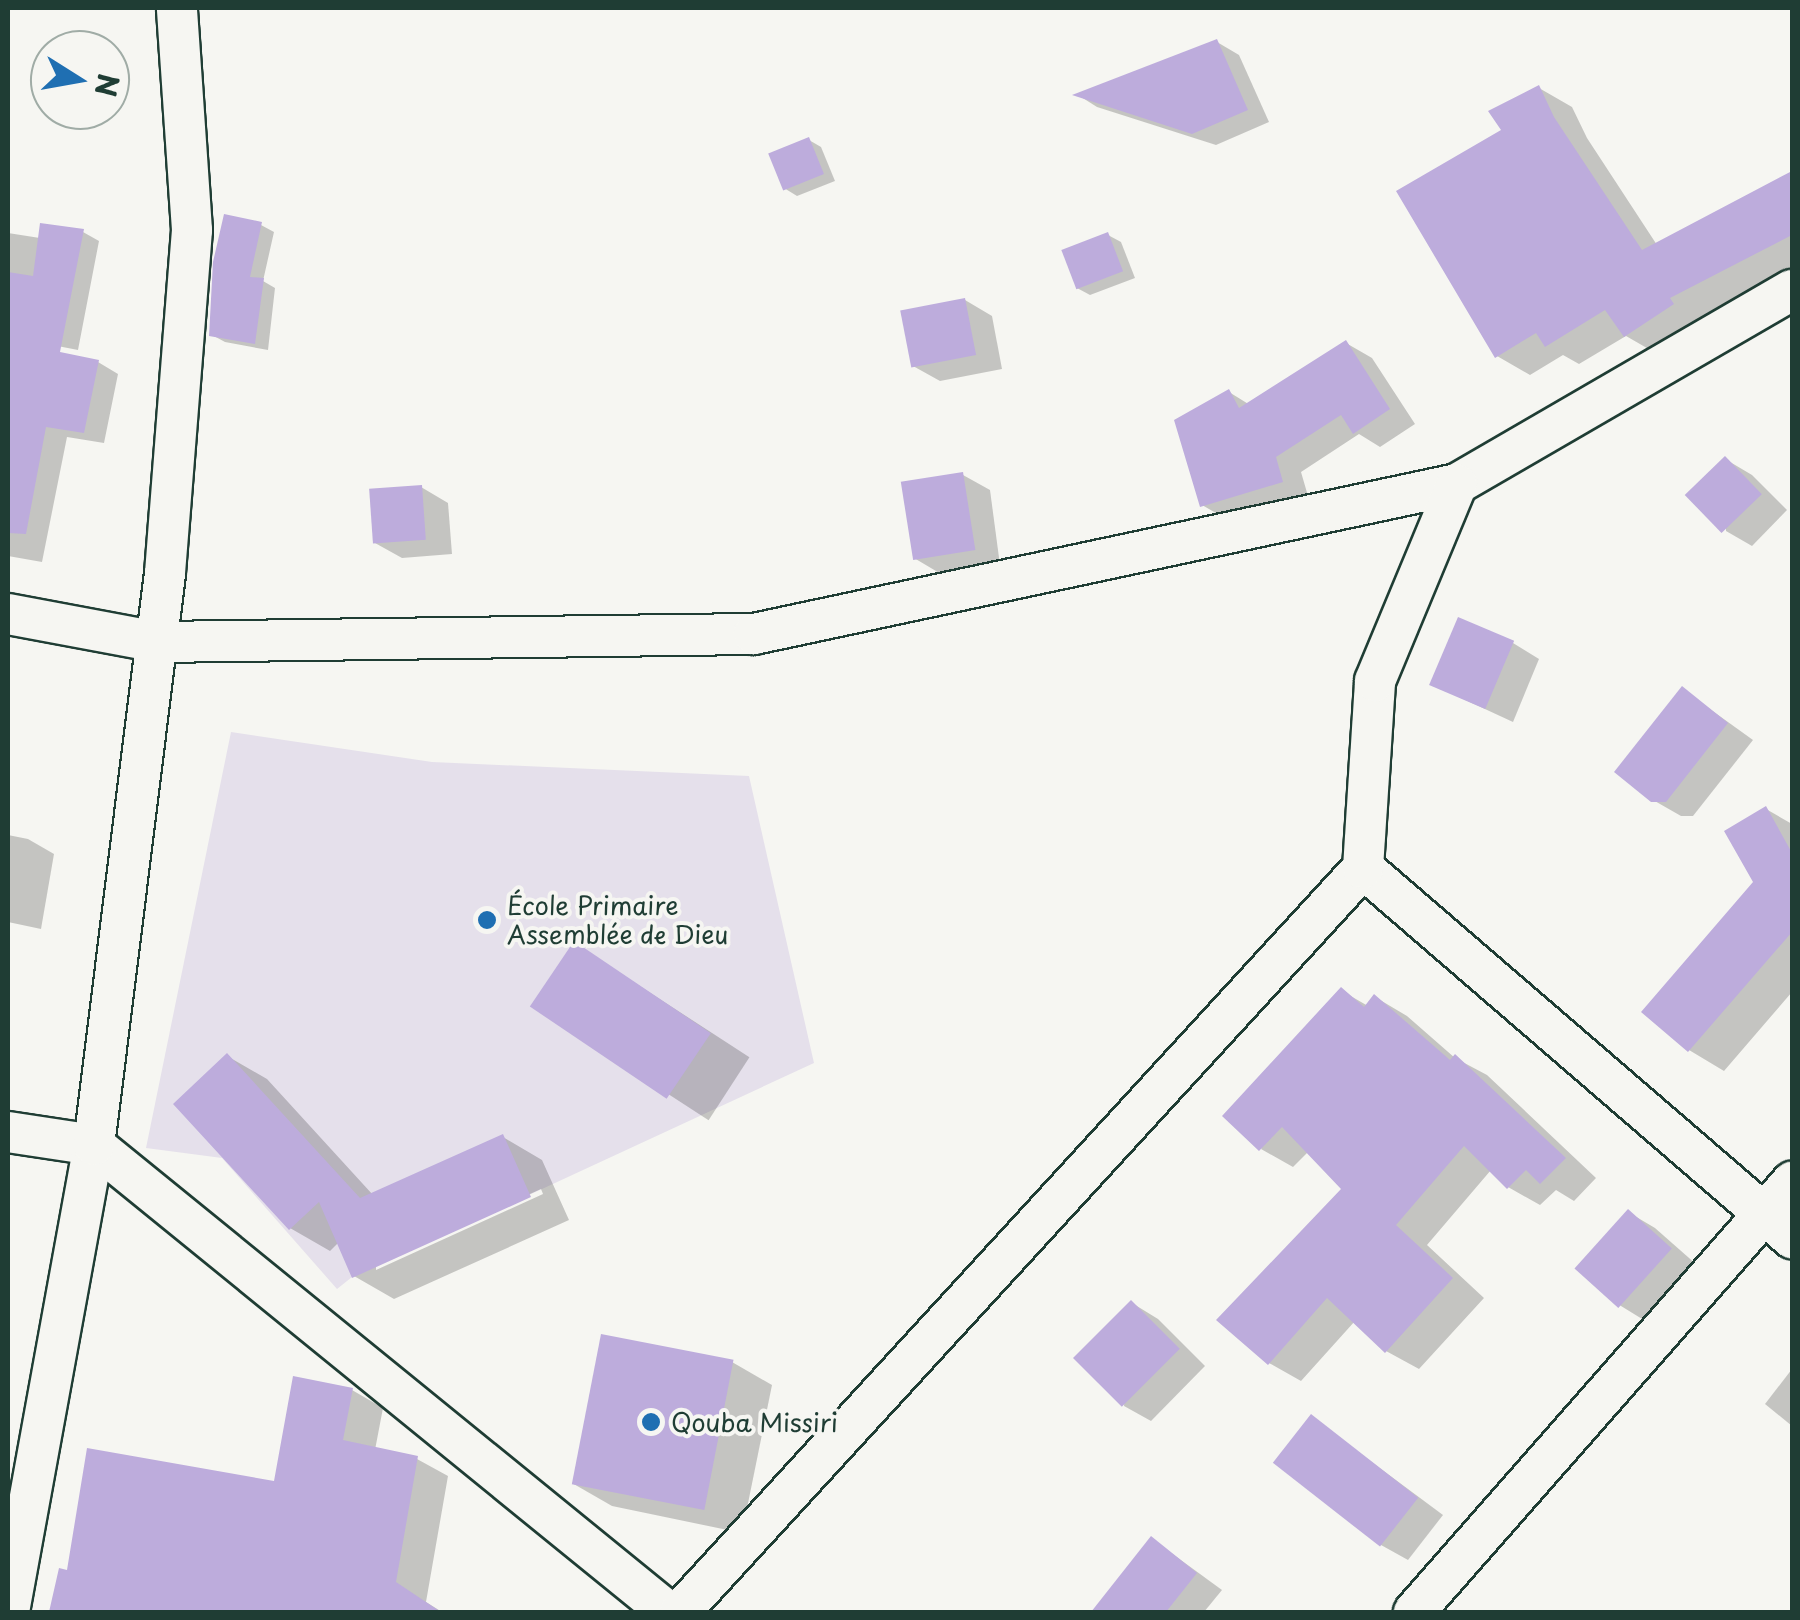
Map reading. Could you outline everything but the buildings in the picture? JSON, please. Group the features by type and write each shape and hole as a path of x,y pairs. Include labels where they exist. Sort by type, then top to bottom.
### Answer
{"street":[{"path":"9,1612 94,1145 157,642 192,230 177,8"},
{"path":"8,614 157,642 754,634 1457,484 1792,290"},
{"path":"680,1612 1363,868 1375,681 1457,484"},
{"path":"1363,868 1778,1226"},
{"path":"8,1132 94,1145 668,1612"},
{"path":"1414,1612 1778,1226 1792,1182"}],"shaded area":[{"name":"École Primaire Assemblée de Dieu","path":"231,732 432,762 749,776 814,1063 352,1277 337,1289 222,1158 146,1148"}],"place":[{"name":"École Primaire Assemblée de Dieu","path":"487,920"},
{"name":"Qouba Missiri","path":"651,1422"}]}
